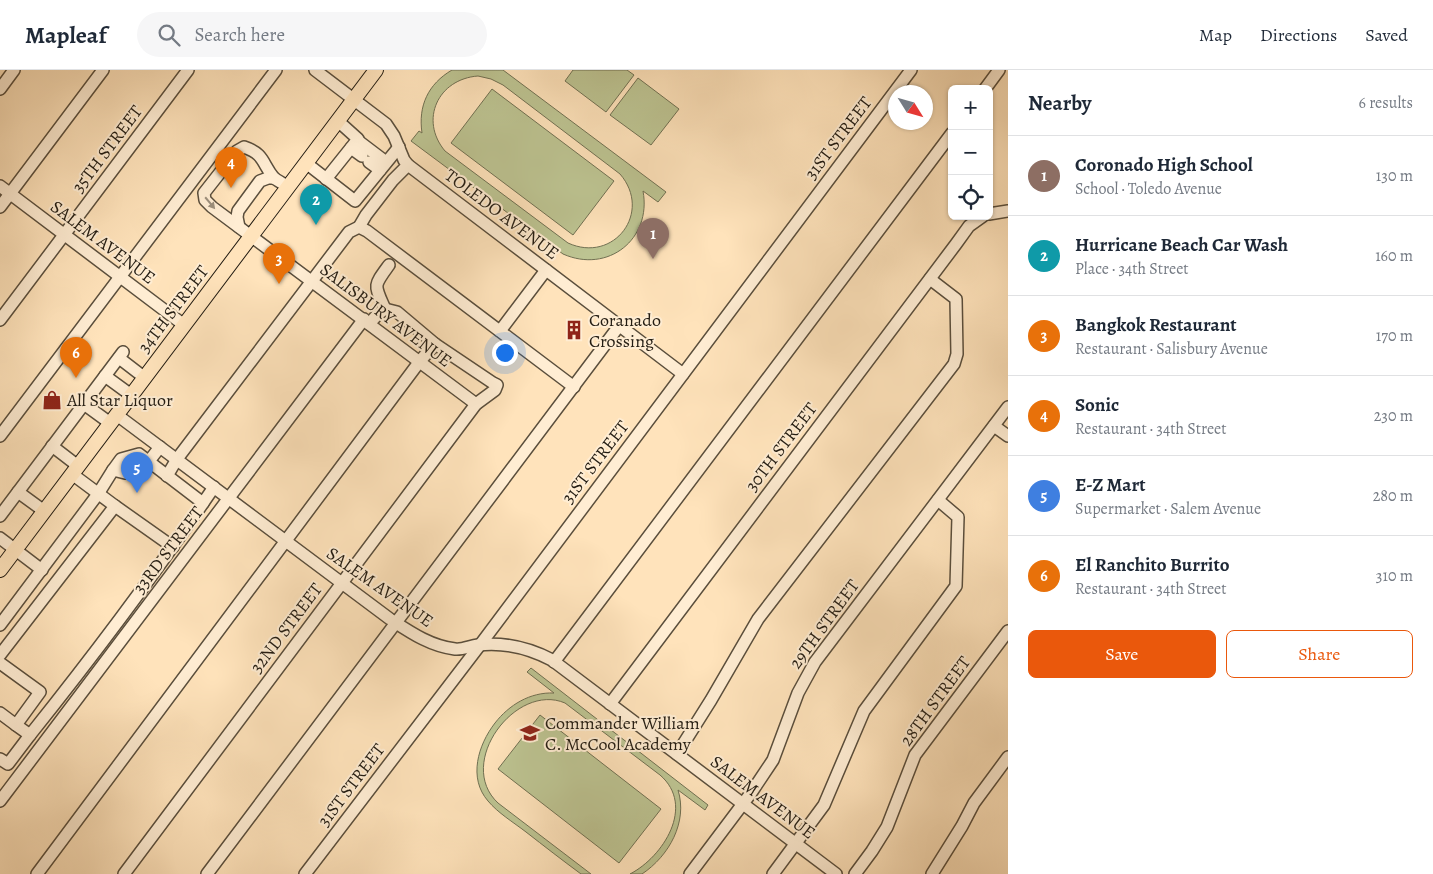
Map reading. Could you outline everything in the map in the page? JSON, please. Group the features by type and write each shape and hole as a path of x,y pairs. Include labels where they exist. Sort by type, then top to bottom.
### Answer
{"main road":[{"name":"34TH STREET","path":"0,570 376,70"}],"street":[{"path":"0,88 14,70"},
{"path":"0,207 103,70"},
{"name":"35TH STREET","path":"0,320 188,70"},
{"path":"0,436 276,70"},
{"name":"TOLEDO AVENUE","path":"315,70 386,124 408,165 683,374"},
{"name":"31ST STREET","path":"306,874 911,70"},
{"path":"988,85 999,70"},
{"path":"326,179 358,139 338,121"},
{"path":"554,662 948,138"},
{"path":"354,144 365,159 383,166"},
{"path":"354,144 383,166"},
{"name":"SALISBURY AVENUE","path":"274,178 261,156 244,147 237,151 204,193 205,200 476,404"},
{"path":"306,163 355,201 399,147"},
{"path":"167,476 177,460 312,281 350,232 359,227 393,180 408,165"},
{"path":"239,227 238,210 260,181 274,178 288,187"},
{"name":"SALEM AVENUE","path":"0,186 184,325"},
{"path":"993,213 1008,211"},
{"name":"30TH STREET","path":"610,704 969,226 977,220"},
{"path":"359,227 367,231 574,387"},
{"path":"37,874 420,361 435,344 396,312 385,309 376,288 377,281 389,265"},
{"path":"500,331 546,270"},
{"path":"676,754 711,700 758,619 954,364 956,354 956,299 930,278"},
{"name":"33RD STREET","path":"0,801 229,498 367,321 385,309"},
{"path":"207,874 619,326"},
{"name":"32ND STREET","path":"124,874 476,404 495,390 497,385 435,344"},
{"path":"0,516 121,355 145,378"},
{"path":"105,376 131,396"},
{"name":"SALEM AVENUE","path":"84,404 114,419 160,447 395,623 420,639 457,649 495,644 514,646 535,652 554,662 836,874"},
{"name":"29TH STREET","path":"690,874 743,804 773,760 798,693 807,675 1008,407"},
{"path":"994,426 1008,436"},
{"path":"52,446 98,494 173,547"},
{"path":"149,462 160,447"},
{"path":"0,625 98,494 121,459 139,454 203,502"},
{"path":"187,490 198,475"},
{"path":"0,759 8,764 173,547 214,487"},
{"path":"18,492 44,511"},
{"path":"773,874 824,805 864,711 956,586 958,517 938,500"},
{"path":"0,655 115,506"},
{"path":"0,538 42,570"},
{"name":"28TH STREET","path":"855,874 887,827 916,755 1008,631"},
{"path":"0,663 40,692 16,724"},
{"path":"0,713 30,735"},
{"path":"932,874 974,803 1008,758"}],"green space":[{"path":"452,70 503,70 666,192 658,202 643,191 644,208 641,224 634,237 623,248 610,256 596,259 580,259 563,254 411,141 419,131 422,133 423,105 426,97 444,76","holes":["478,76 491,79 503,85 620,174 629,189 632,204 630,218 624,231 613,240 600,246 585,248 568,243 445,151 437,139 433,114 443,93 452,85 464,79"]},
{"path":"573,70 627,70 634,75 606,112 565,81"},
{"path":"638,78 679,109 651,145 610,115"},
{"path":"492,89 614,181 573,235 451,143"},
{"path":"531,668 708,805 705,810 678,790 680,814 674,837 660,858 642,874 630,874 654,856 671,830 675,815 675,801 670,787 660,775 565,703 546,700 528,704 511,715 497,730 487,748 483,768 487,786 498,803 591,874 581,874 567,864 501,813 488,801 482,792 477,772 480,751 495,723 513,705 528,697 554,693 527,672"},
{"path":"540,715 661,809 619,863 498,769"}],"place":[{"name":"Sonic","path":"231,188"},
{"name":"Hurricane Beach Car Wash","path":"316,225"},
{"name":"Coronado High School","path":"653,259"},
{"name":"Bangkok Restaurant","path":"279,284"},
{"name":"Coranado Crossing","path":"574,330"},
{"name":"El Ranchito Burrito","path":"76,378"},
{"name":"All Star Liquor","path":"52,400"},
{"name":"E-Z Mart","path":"137,493"},
{"name":"Commander William C. McCool Academy","path":"530,733"}]}
